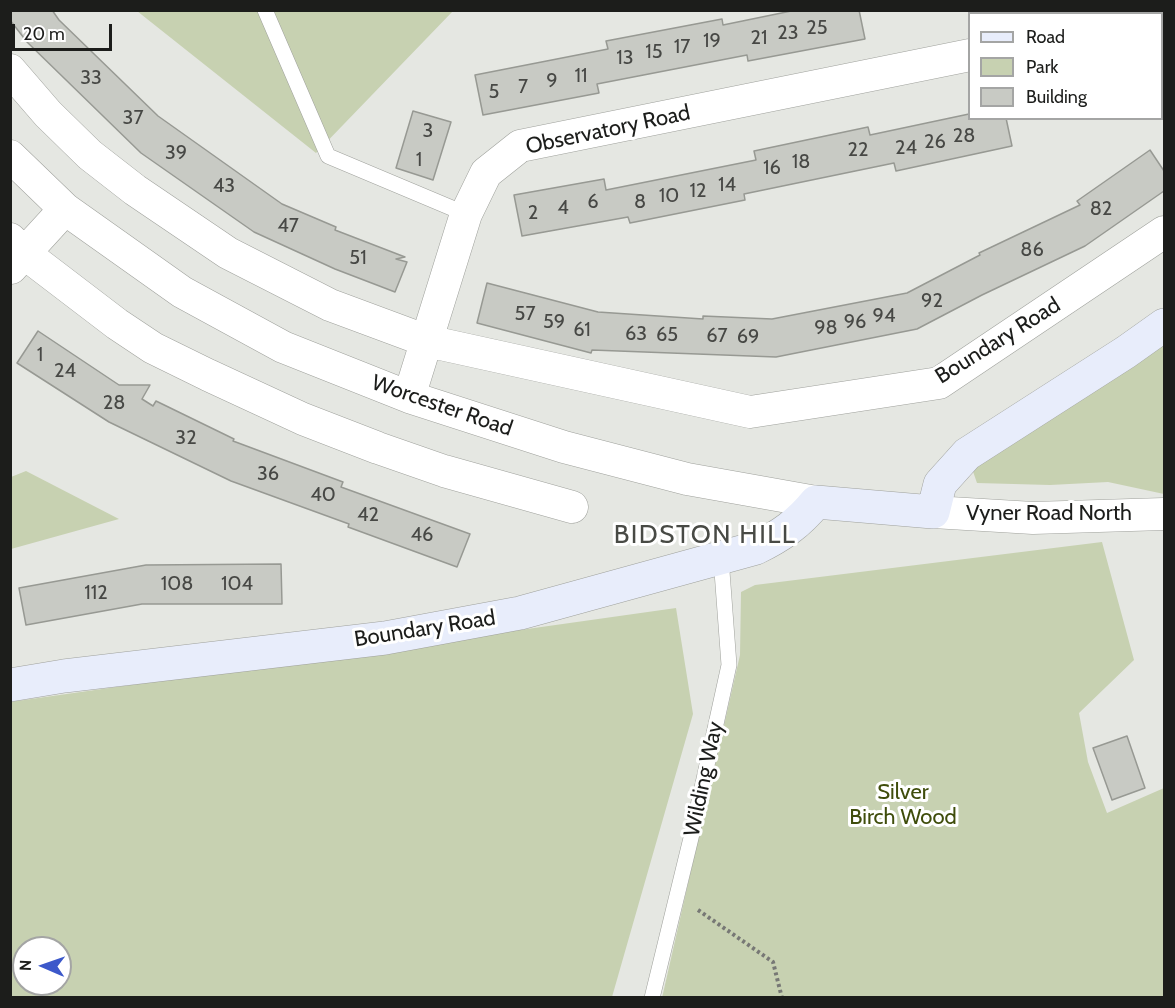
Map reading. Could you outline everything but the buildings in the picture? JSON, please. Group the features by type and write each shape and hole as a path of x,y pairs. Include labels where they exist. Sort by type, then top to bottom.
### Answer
{"main road":[{"path":"933,513 940,484 968,454 1164,325"},
{"name":"Worcester Road","path":"816,502 933,513"},
{"name":"Boundary Road","path":"10,685 64,676 386,638 520,613 756,548 780,536 802,519 816,502"}],"street":[{"name":"Observatory Road","path":"409,397 466,214 486,173 520,146 968,55"},
{"path":"10,70 48,114 90,155 135,190 228,253 330,305 428,341"},
{"name":"Worcester Road","path":"10,156 64,209 182,292 283,347 409,397 564,447 676,476 816,502"},
{"path":"64,209 15,253 153,348 303,419 378,448 444,471 572,507"},
{"name":"Boundary Road","path":"428,341 750,412 939,383 1164,232"},
{"name":"Vyner Road North","path":"933,513 1033,518 1164,514"}],"lane":[{"path":"265,10 328,156 466,214"},
{"name":"Wilding Way","path":"652,998 729,665 721,558"}],"path":[{"path":"677,896 773,962 782,998"}],"green space":[{"path":"137,11 453,11 316,153"},
{"path":"1164,11 1164,42 1163,12 1138,12"},
{"path":"1164,325 1164,494 1108,482 1050,485 977,483 967,454"},
{"path":"26,471 119,519 11,549 11,477"},
{"name":"Silver Birch Wood","path":"1102,542 1134,660 1079,713 1088,762 1107,813 1164,788 1164,997 662,998 740,655 741,592 755,585"},
{"path":"676,608 693,714 612,997 11,998 10,702"}],"district":[{"name":"BIDSTON HILL","path":"705,535"}]}
